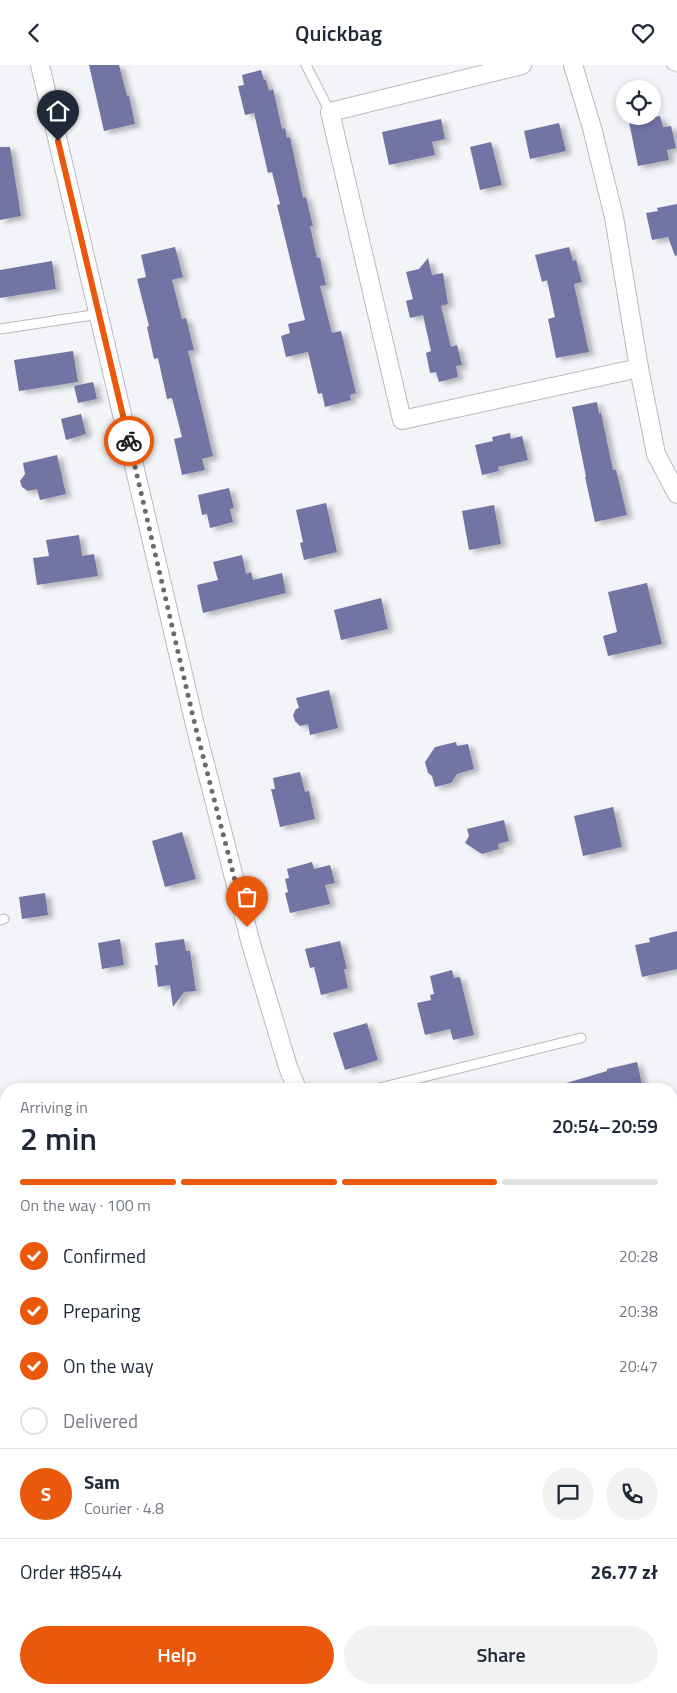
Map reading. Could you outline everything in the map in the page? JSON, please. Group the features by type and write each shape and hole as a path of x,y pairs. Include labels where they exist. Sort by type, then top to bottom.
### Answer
{"street":[{"path":"40,65 200,744 251,944 295,1083"},
{"path":"522,65 330,112 402,420 640,368"},
{"path":"574,65 614,217 656,454 677,494"}],"lane":[{"path":"306,65 330,112"},
{"path":"672,65 677,67"},
{"path":"0,329 99,313"},
{"path":"399,1083 581,1038"}],"building":[{"path":"89,65 119,65 127,96 129,96 135,124 104,131"},
{"path":"261,70 269,91 273,89 282,129 285,128 287,138 290,137 303,198 306,197 313,226 310,226 317,258 320,258 326,285 320,286 332,333 341,331 356,393 350,395 351,400 325,407 322,393 318,394 308,352 286,357 281,336 290,333 288,324 305,320 277,205 280,204 272,172 268,173 254,113 245,115 238,86 244,85 242,75"},
{"path":"441,119 445,139 432,142 435,155 389,165 382,132"},
{"path":"661,120 663,127 671,126 676,148 667,150 669,160 638,166 630,125 661,125"},
{"path":"559,123 566,151 530,159 524,131"},
{"path":"491,142 502,185 480,190 470,147"},
{"path":"0,147 10,147 21,216 0,220"},
{"path":"677,204 677,255 675,256 668,237 652,240 646,213 658,211 657,208"},
{"path":"175,247 183,277 172,280 182,319 186,318 194,350 188,351 213,456 202,459 205,470 182,475 174,439 182,437 172,398 167,399 158,358 154,359 147,327 149,326 137,279 146,277 141,255"},
{"path":"569,247 573,261 576,260 582,282 574,284 589,352 556,358 548,319 555,317 547,280 542,282 535,255"},
{"path":"428,258 432,275 443,273 448,304 441,306 451,347 457,345 462,365 456,366 458,377 439,382 436,372 430,373 426,353 431,351 423,315 410,318 406,301 413,299 406,272 419,269"},
{"path":"52,261 56,289 0,298 0,270"},
{"path":"73,351 78,382 19,391 14,360"},
{"path":"93,382 97,399 78,403 74,386"},
{"path":"597,402 613,470 616,470 627,515 595,522 572,407"},
{"path":"81,414 86,434 66,440 61,419"},
{"path":"510,433 511,439 522,436 528,460 498,467 499,471 482,475 475,445 493,441 492,437"},
{"path":"57,455 66,494 40,500 37,489 28,491 22,487 20,481 25,474 23,463"},
{"path":"229,488 234,508 230,509 233,522 210,528 207,514 202,515 198,495"},
{"path":"326,503 337,552 304,560 300,543 303,542 296,510"},
{"path":"494,505 501,544 469,550 462,511"},
{"path":"79,535 82,556 94,554 98,576 37,585 33,558 49,556 46,540"},
{"path":"242,555 246,574 251,572 253,580 282,573 286,593 203,613 197,585 218,580 213,562"},
{"path":"647,583 662,644 608,656 603,636 617,632 608,592"},
{"path":"381,598 388,629 341,640 334,610"},
{"path":"329,690 338,728 310,735 308,724 300,726 295,721 293,715 296,709 299,708 296,698"},
{"path":"456,742 457,746 468,744 474,769 457,774 451,783 435,787 425,762 435,747"},
{"path":"300,772 305,792 309,791 315,819 280,827 271,789 275,789 273,778"},
{"path":"613,807 622,847 583,856 574,816"},
{"path":"504,820 509,841 498,844 499,849 482,854 465,843 469,836 467,829"},
{"path":"182,832 196,879 165,887 152,841"},
{"path":"312,862 314,869 330,865 335,883 325,885 330,904 290,913 285,893 288,892 285,879 289,878 287,869"},
{"path":"45,893 48,915 22,919 19,897"},
{"path":"677,931 677,969 642,977 635,945 650,942 649,938"},
{"path":"120,939 124,965 102,969 98,943"},
{"path":"184,939 186,951 190,951 196,991 184,992 173,1007 170,985 158,987 155,943"},
{"path":"340,941 347,969 344,969 348,988 321,995 314,967 310,968 305,949"},
{"path":"452,970 454,978 460,977 474,1035 453,1040 450,1029 425,1035 417,1003 431,1000 430,995 434,994 430,976"},
{"path":"367,1023 378,1060 345,1070 333,1033"},
{"path":"637,1062 642,1083 566,1083 607,1071 607,1069"}],"way so far":[{"path":"129,441 195,725 247,927"}],"route":[{"path":"58,141 129,441"}]}
